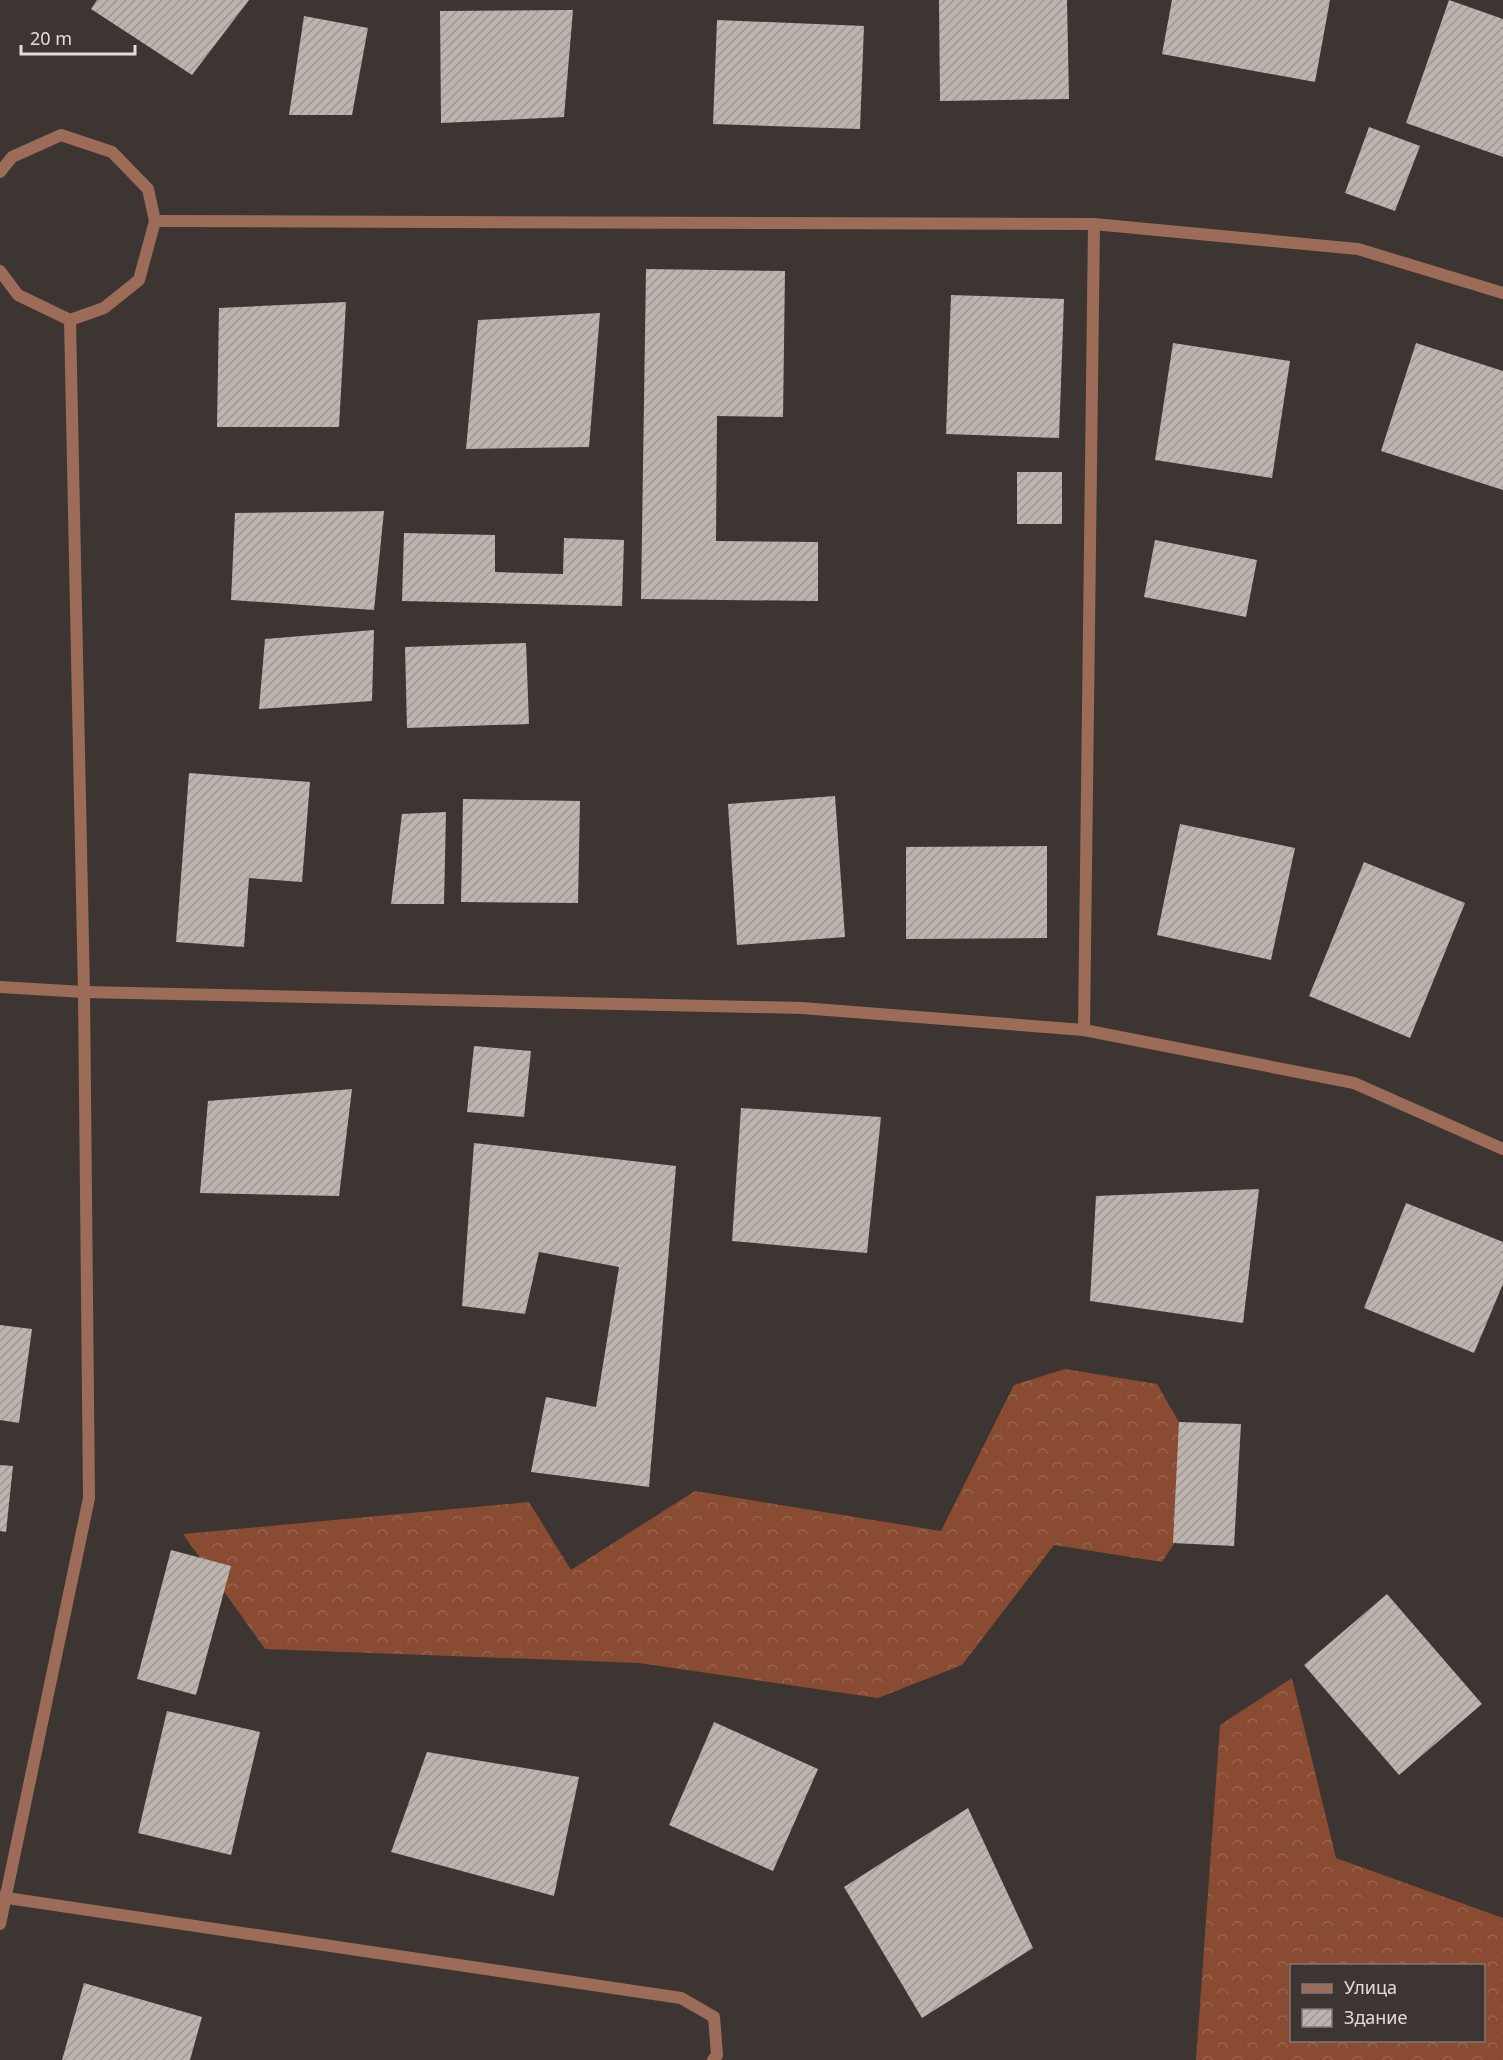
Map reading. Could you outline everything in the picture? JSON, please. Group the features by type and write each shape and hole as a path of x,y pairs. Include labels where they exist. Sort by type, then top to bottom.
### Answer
{"street":[{"path":"0,172 12,157 61,135 112,152 148,189 155,221 139,280 104,308 70,320 18,295 0,271"},
{"path":"155,221 1094,224 1358,249 1503,293"},
{"path":"1084,1030 1094,224"},
{"path":"0,1924 3,1898 89,1498 84,992 70,320"},
{"path":"0,987 84,992 802,1008 1084,1030 1354,1083 1503,1149"},
{"path":"3,1898 681,1998 714,2017 717,2055 713,2060"}],"green space":[{"path":"1065,1369 1157,1384 1214,1483 1162,1562 1054,1545 962,1665 878,1698 639,1663 265,1649 183,1534 529,1502 571,1570 695,1491 941,1531 1014,1385"},
{"path":"1292,1678 1336,1858 1503,1918 1503,2060 1196,2060 1220,1725"}],"building":[{"path":"97,0 249,0 192,75 91,9"},
{"path":"939,0 1067,0 1069,99 940,101"},
{"path":"1172,0 1330,0 1315,82 1162,54"},
{"path":"1449,0 1503,19 1503,157 1406,123"},
{"path":"573,10 564,117 441,123 440,11"},
{"path":"304,16 368,28 352,115 289,115"},
{"path":"717,20 864,26 860,129 713,124"},
{"path":"1369,127 1420,146 1395,211 1345,193"},
{"path":"646,269 785,271 783,417 717,416 716,541 818,542 818,601 641,599"},
{"path":"951,295 1064,299 1059,438 946,434"},
{"path":"346,302 339,427 217,427 219,308"},
{"path":"600,313 589,447 466,449 478,320"},
{"path":"1173,343 1290,361 1272,478 1155,460"},
{"path":"1416,343 1503,371 1503,490 1381,451"},
{"path":"1017,472 1062,472 1062,524 1017,524"},
{"path":"384,511 374,610 231,600 235,513"},
{"path":"404,533 495,535 495,572 563,574 564,538 624,540 622,606 402,601"},
{"path":"1155,540 1257,560 1246,617 1144,597"},
{"path":"374,630 372,701 259,709 265,639"},
{"path":"526,643 529,724 407,728 405,647"},
{"path":"189,773 310,782 302,882 249,878 244,947 176,942"},
{"path":"835,796 845,937 737,945 728,804"},
{"path":"463,799 580,801 578,903 461,902"},
{"path":"446,812 444,904 391,904 402,814"},
{"path":"1180,824 1295,848 1271,960 1157,935"},
{"path":"1047,846 1047,938 906,939 906,847"},
{"path":"1364,862 1465,903 1410,1038 1309,996"},
{"path":"474,1046 531,1051 524,1117 467,1112"},
{"path":"352,1089 339,1196 200,1193 208,1101"},
{"path":"741,1108 881,1117 867,1253 732,1241"},
{"path":"474,1143 676,1166 649,1487 531,1472 546,1397 596,1407 619,1267 539,1252 525,1314 462,1306"},
{"path":"1259,1189 1243,1323 1090,1301 1096,1196"},
{"path":"1406,1203 1503,1242 1503,1284 1474,1353 1364,1308"},
{"path":"0,1325 32,1329 19,1423 0,1420"},
{"path":"1179,1422 1241,1424 1234,1546 1173,1543"},
{"path":"0,1465 13,1466 6,1532 0,1531"},
{"path":"171,1550 231,1566 196,1695 137,1679"},
{"path":"1387,1594 1482,1704 1399,1775 1304,1665"},
{"path":"167,1711 260,1732 231,1855 138,1833"},
{"path":"714,1722 818,1769 773,1871 669,1825"},
{"path":"427,1752 579,1777 554,1896 391,1852"},
{"path":"968,1808 1033,1948 922,2018 844,1887"},
{"path":"84,1983 202,2017 190,2060 62,2060"}]}
